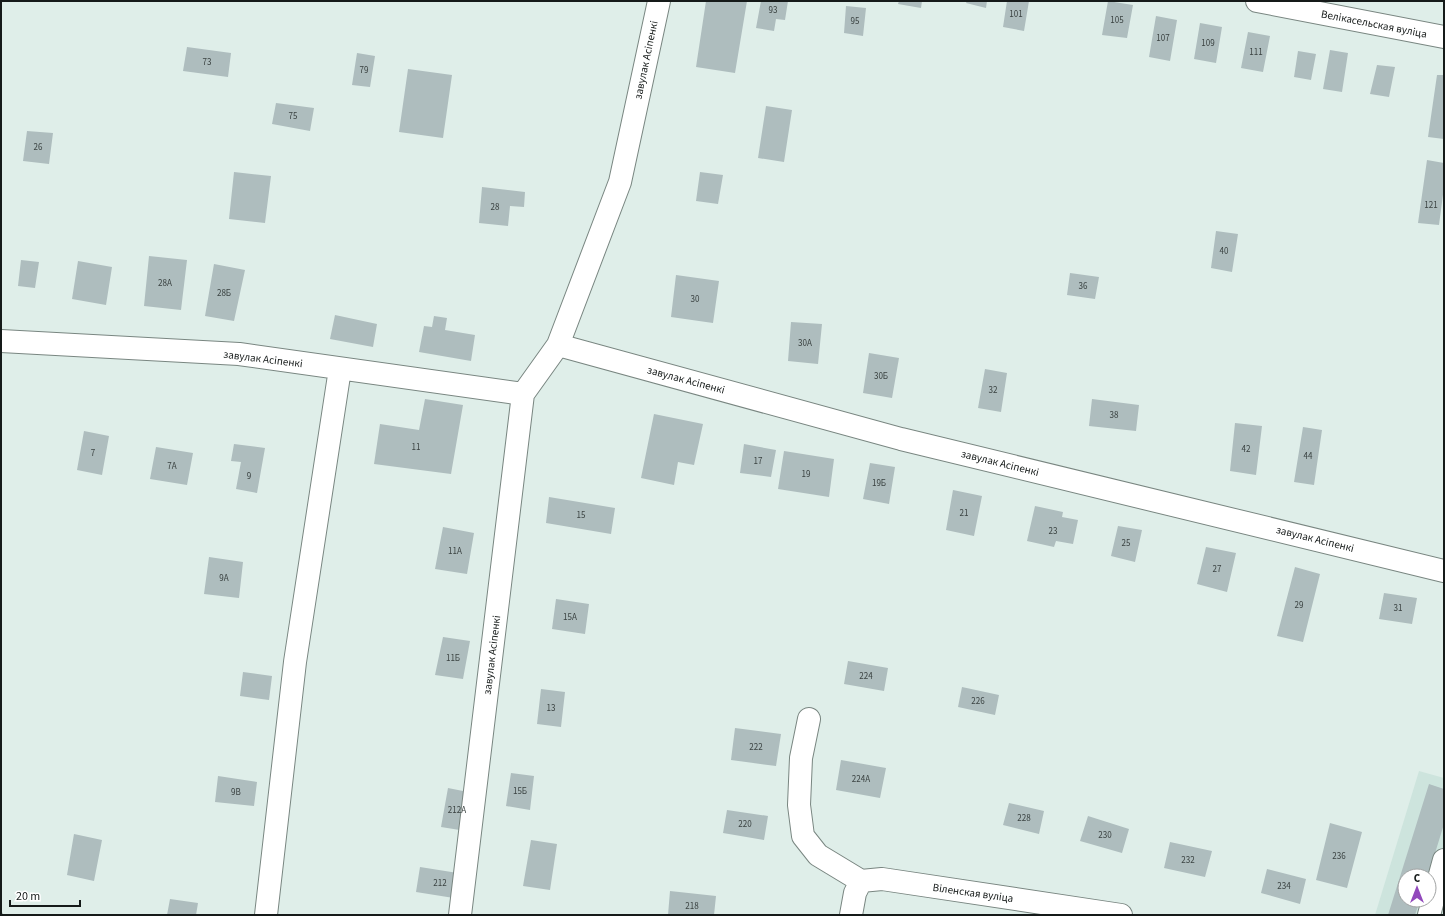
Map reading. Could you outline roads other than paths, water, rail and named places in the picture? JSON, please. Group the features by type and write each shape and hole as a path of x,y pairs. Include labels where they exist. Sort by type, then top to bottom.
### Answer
{"street":[{"name":"завулак Асіпенкі","path":"460,915 523,394 558,346 620,182 659,1"},
{"name":"Велікасельская вуліца","path":"1257,1 1444,37"},
{"name":"завулак Асіпенкі","path":"1,341 239,354 523,394"},
{"name":"завулак Асіпенкі","path":"558,346 901,439 1444,570"},
{"path":"266,915 295,662 340,369"},
{"path":"809,719 801,758 799,805 803,836 818,855 861,881 855,893 852,915"},
{"path":"1429,915 1444,860"},
{"name":"Віленская вуліца","path":"861,881 882,880 1121,915"}]}
